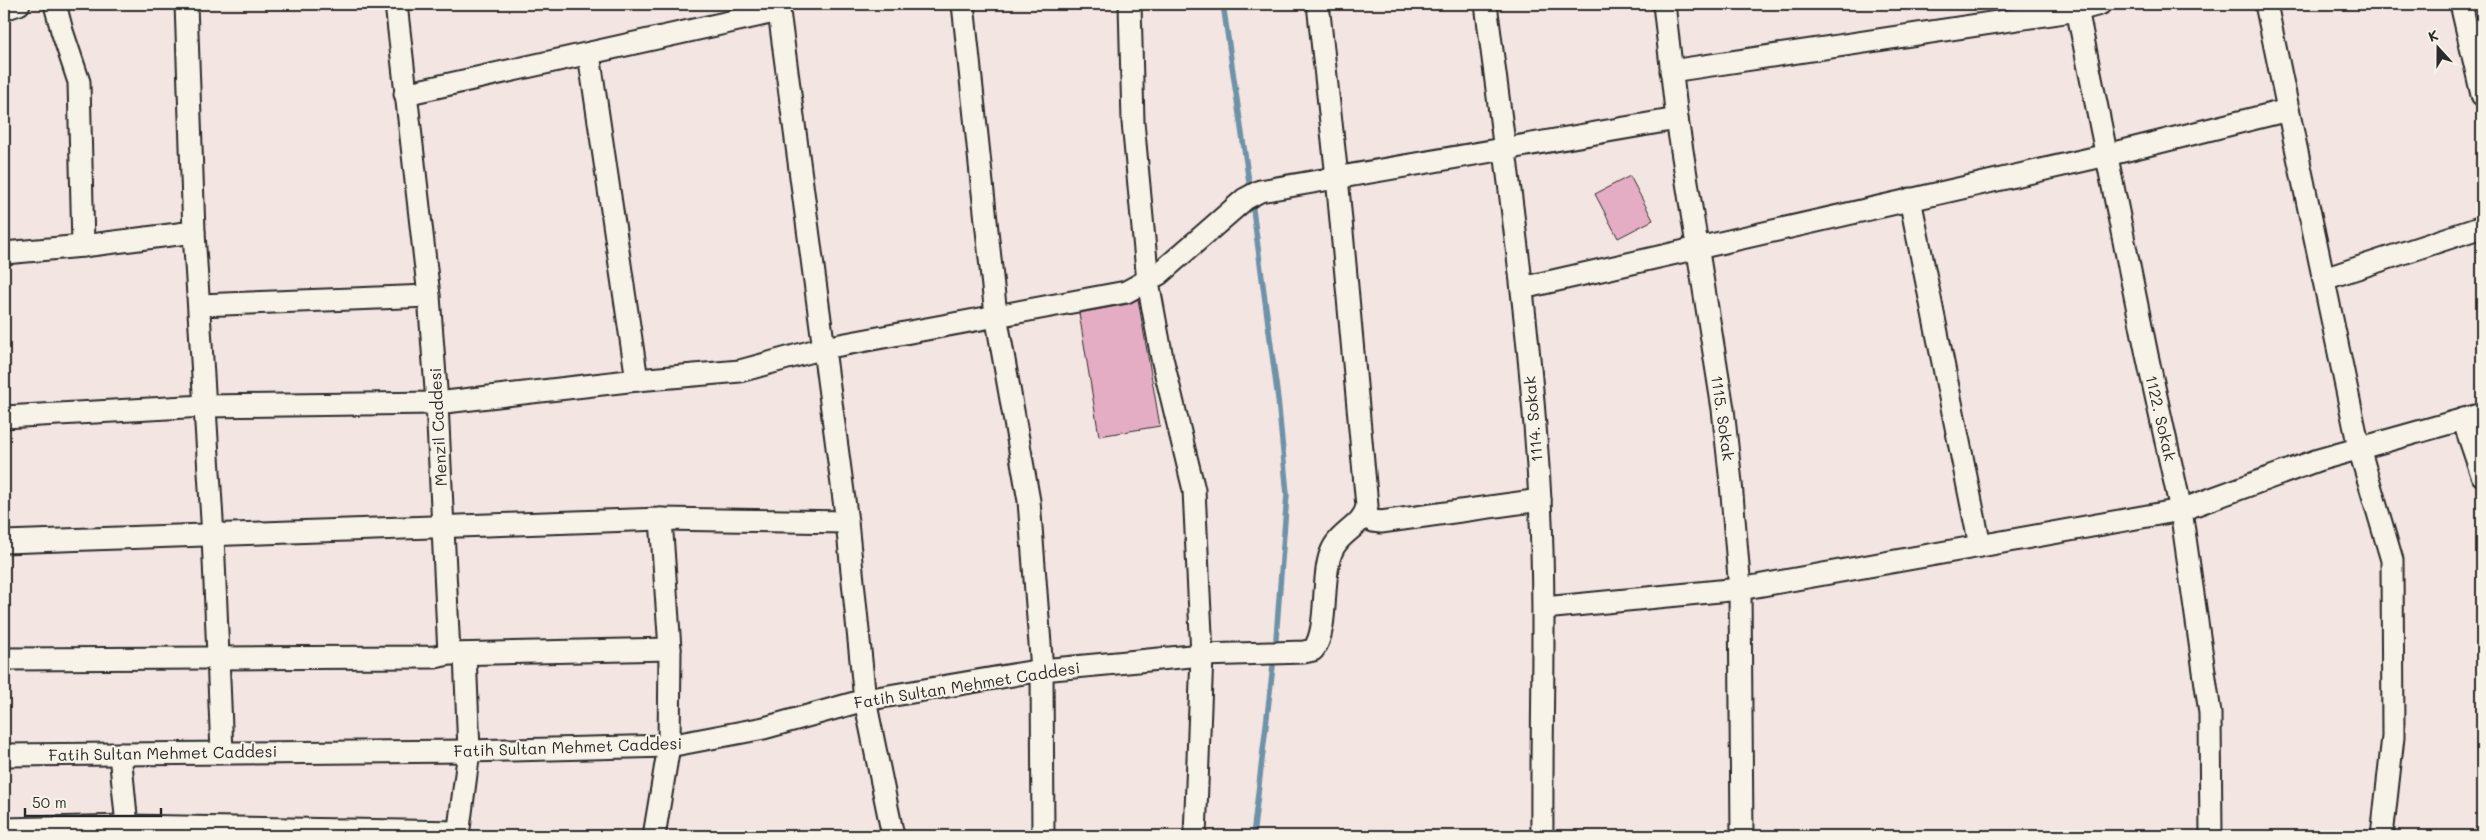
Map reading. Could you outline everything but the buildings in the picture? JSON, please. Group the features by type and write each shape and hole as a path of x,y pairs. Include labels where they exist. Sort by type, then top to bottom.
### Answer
{"street":[{"path":"4,9 19,4"},
{"path":"57,4 62,31 79,82 83,246"},
{"path":"186,4 194,232 213,536 222,752"},
{"name":"Menzil Caddesi","path":"396,4 428,296 438,403 443,525 468,751 459,834"},
{"path":"963,4 996,315 1029,500 1042,670 1043,836"},
{"path":"1130,4 1133,122 1148,282 1162,358 1194,490 1202,655 1195,836"},
{"path":"1318,4 1337,177 1367,506 1365,516 1373,521 1381,522 1540,500"},
{"name":"1114. Sokak","path":"1486,4 1522,288 1540,500 1544,608 1541,744 1542,836"},
{"name":"1115. Sokak","path":"1664,4 1677,119 1722,409 1740,590 1742,836"},
{"path":"1672,71 2100,4"},
{"path":"2266,4 2359,448 2392,560 2393,737 2382,836"},
{"path":"2461,4 2482,95"},
{"path":"405,94 589,54 778,7 847,522 865,700 893,836"},
{"name":"1122. Sokak","path":"2077,7 2147,355 2181,510 2210,713 2211,836"},
{"path":"589,54 637,380"},
{"path":"1522,288 2107,155 2288,110"},
{"path":"4,417 204,406 438,403 637,380 740,371 824,348 1126,292 1148,282 1245,199 1255,193 1337,177 1677,119"},
{"path":"1910,200 1980,546"},
{"path":"2324,278 2482,228"},
{"path":"4,252 83,246 194,232"},
{"path":"200,305 428,296"},
{"path":"1544,608 1740,590 2181,510 2318,460 2473,416 2482,475"},
{"name":"Fatih Sultan Mehmet Caddesi","path":"4,755 468,751 669,746 764,728 865,700 1042,670 1202,655 1304,652 1313,650 1320,638 1327,569 1331,552 1338,539 1365,516"},
{"path":"4,542 213,536 443,525 661,518 847,522"},
{"path":"654,836 669,746 670,649 661,518"},
{"path":"4,659 219,660 435,657 457,654 670,649"},
{"path":"120,754 128,831"},
{"path":"4,829 459,834"}],"waterway":[{"path":"1223,4 1250,189"},
{"path":"1252,202 1278,399 1287,494 1276,639"},
{"path":"1253,836 1273,666"}]}
